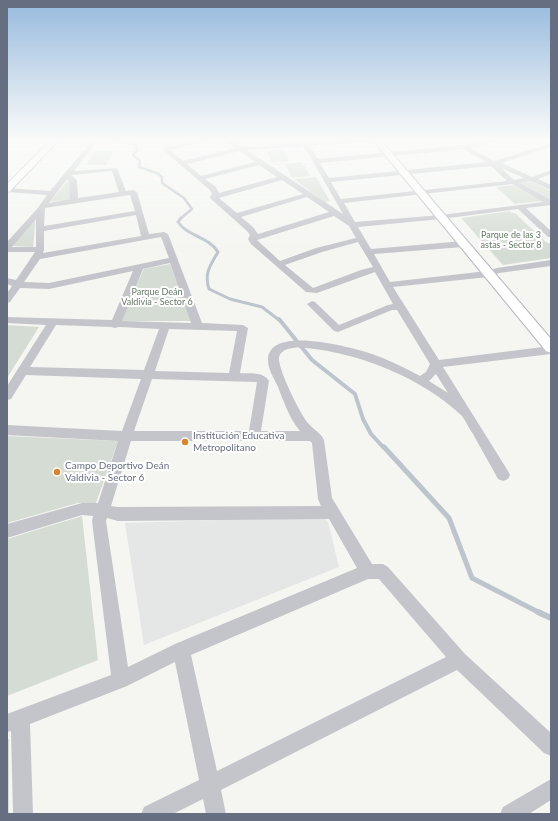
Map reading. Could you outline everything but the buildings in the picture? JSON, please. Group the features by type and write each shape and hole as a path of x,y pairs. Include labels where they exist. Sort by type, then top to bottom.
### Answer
{"street":[{"path":"7,189 18,177"},
{"path":"7,248 65,177"},
{"path":"71,177 73,180 74,201"},
{"path":"118,177 123,193"},
{"path":"325,177 354,225 360,239 400,307 503,475"},
{"path":"326,180 356,177"},
{"path":"408,177 551,349"},
{"path":"509,177 514,182 551,203"},
{"path":"528,177 551,188"},
{"path":"340,201 514,182 537,177"},
{"path":"200,178 213,189 216,194 214,197"},
{"path":"214,197 284,178 354,225 441,217 551,203"},
{"path":"7,189 52,193"},
{"path":"41,208 74,201 133,192 146,237"},
{"path":"235,216 308,195"},
{"path":"214,197 250,229 254,235 252,239"},
{"path":"520,207 551,235"},
{"path":"7,300 39,253 41,208"},
{"path":"41,229 140,212"},
{"path":"252,239 334,213"},
{"path":"7,248 39,253 165,234 198,327"},
{"path":"252,239 311,292 364,272 378,269"},
{"path":"279,264 326,248 360,239"},
{"path":"369,252 463,244"},
{"path":"7,282 13,282 18,285 49,286 173,260"},
{"path":"388,285 489,274 497,271 551,263"},
{"path":"114,325 139,268"},
{"path":"312,304 338,329 391,307 400,307"},
{"path":"7,320 52,323 243,328 234,377"},
{"path":"7,396 52,323"},
{"path":"122,680 99,521 126,436 165,326"},
{"path":"368,571 324,499 319,443 318,440 311,436 301,423 289,402 276,368 274,358 278,350 287,344 299,343 367,357 420,380 449,399 467,414"},
{"path":"435,364 551,349"},
{"path":"420,380 428,378 432,374 435,364"},
{"path":"23,370 148,376 260,378 263,381 254,437"},
{"path":"7,430 126,436 311,436"},
{"path":"7,531 82,509 102,510 118,514 332,512"},
{"path":"23,814 14,720 122,680 181,650 368,571 383,572 459,660 551,746"},
{"path":"181,650 216,814"},
{"path":"151,814 459,660"},
{"path":"510,814 551,789"}],"shaded area":[{"path":"322,517 328,522 339,567 144,645 125,523"}],"green space":[{"path":"316,177 330,201 324,202 294,179"},
{"path":"67,181 69,181 71,199 50,202"},
{"path":"531,181 551,191 551,200 520,183"},
{"path":"513,185 542,201 515,204 496,187"},
{"name":"Parque de las 3 astas - Sector 8","path":"510,211 515,213 546,242 551,244 551,258 503,265 461,218"},
{"path":"36,217 33,247 12,246"},
{"name":"Parque Deán Valdivia - Sector 6","path":"170,264 191,321 120,321 144,269"},
{"path":"7,325 39,327 7,378"},
{"name":"Campo Deportivo Deán Valdivia - Sector 6","path":"7,436 118,441 96,503 78,503 7,523"},
{"path":"82,516 98,660 7,696 7,539"},
{"path":"9,739 9,814 7,814 7,740"}],"waterway":[{"path":"162,177 162,183 184,198 192,209 181,218"},
{"path":"181,218 178,222 182,227 209,243 218,252 210,266 207,278 209,289 230,299 262,307 279,320"},
{"path":"279,319 312,360 355,394 363,419 371,434 384,448"},
{"path":"384,447 449,518 472,578 539,612"},
{"path":"539,612 551,618"}],"place":[{"name":"Institución Educativa Metropolitano","path":"185,442"},
{"name":"Campo Deportivo Deán Valdivia - Sector 6","path":"57,472"}]}
